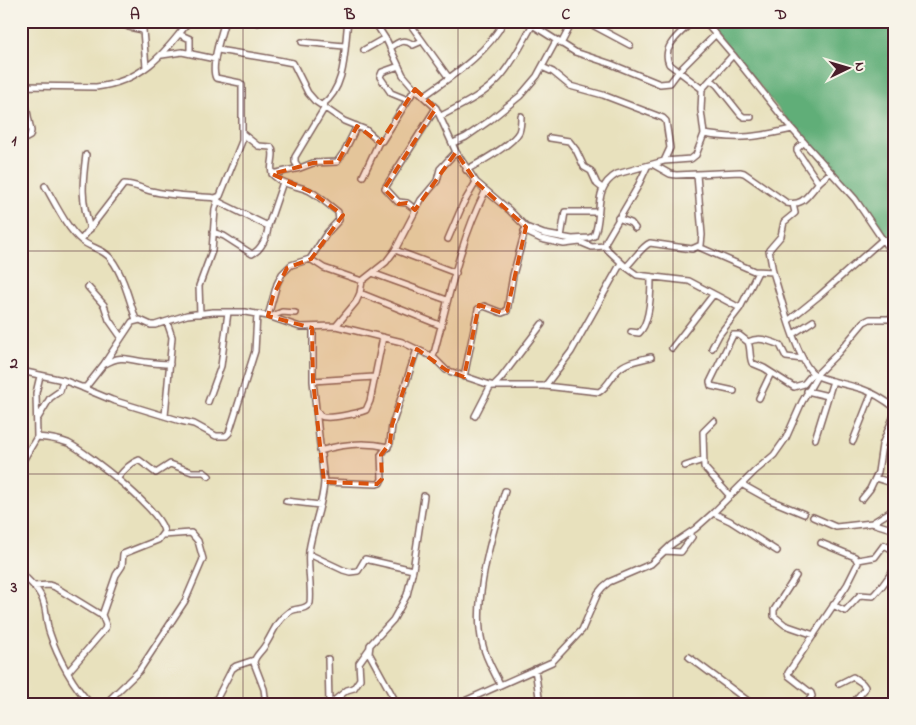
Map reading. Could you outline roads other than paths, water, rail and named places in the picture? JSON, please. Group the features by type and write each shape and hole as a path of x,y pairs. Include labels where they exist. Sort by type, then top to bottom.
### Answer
{"street":[{"path":"116,21 129,27 143,30"},
{"path":"145,21 143,30 146,67"},
{"path":"21,141 30,136 31,131 22,86 107,86 134,77 161,55 189,21"},
{"path":"200,314 199,286 210,258 217,200 243,134 242,85 216,78 214,74 215,59 225,21"},
{"path":"252,21 258,23"},
{"path":"299,168 295,162 295,157 341,77 348,21"},
{"path":"374,21 385,38 403,75 436,108 466,170 486,192 509,210 525,229 542,239 564,244 580,242 592,247 605,246"},
{"path":"408,21 449,78"},
{"path":"424,96 449,78 490,43 504,21"},
{"path":"526,21 574,52 611,64 660,84 670,83 679,71 716,34"},
{"path":"453,144 482,126 530,86 573,21"},
{"path":"585,21 630,46"},
{"path":"693,21 672,43 667,53 669,64 702,90"},
{"path":"704,21 792,129 855,199 895,258"},
{"path":"441,116 464,104 498,79 532,26"},
{"path":"179,34 190,39 190,53"},
{"path":"364,50 385,38"},
{"path":"390,48 404,40 413,45 422,41"},
{"path":"302,42 344,46"},
{"path":"218,50 293,63 308,93 344,121 357,126 379,142"},
{"path":"161,55 177,52 215,59"},
{"path":"525,229 572,239 592,238 596,233 602,188 610,178 617,174 664,161 691,159 699,149 704,134 701,110 702,90 733,55"},
{"path":"399,66 382,72 380,77 391,93 408,100"},
{"path":"542,67 553,72 570,86 603,95 663,118 666,121 670,148 664,161"},
{"path":"711,80 718,85 741,115 751,117"},
{"path":"363,176 379,142 415,89"},
{"path":"416,210 407,203 398,202 385,188 436,108"},
{"path":"466,170 488,158 518,135 522,116"},
{"path":"272,174 313,163 337,162 357,126"},
{"path":"704,134 721,137 753,138 792,129"},
{"path":"243,134 258,146 272,148 274,151 272,174"},
{"path":"550,138 569,141 576,150 584,167 602,188"},
{"path":"804,142 796,151 818,182"},
{"path":"336,326 350,310 360,293 362,281 386,262 421,200 437,181 440,170 456,152"},
{"path":"86,155 82,197 90,228"},
{"path":"654,165 670,174 744,173 787,202 793,204 804,201 818,182 831,172"},
{"path":"605,246 618,218 637,188 646,166"},
{"path":"269,316 275,290 282,274 291,265 310,259 327,233 339,220 338,212 311,192 283,182 272,174"},
{"path":"697,175 702,235 702,243 699,247"},
{"path":"213,232 224,236 252,254 257,251 267,236 268,226 283,182"},
{"path":"448,239 463,204 476,182"},
{"path":"81,240 124,184 132,184 151,191 217,200 268,226"},
{"path":"45,186 76,235 111,258 117,268 136,320"},
{"path":"433,358 447,300 470,226 486,192"},
{"path":"793,204 795,213 784,222 781,236 769,250 773,272 803,359 815,375 872,393 894,406"},
{"path":"561,237 565,212 598,212"},
{"path":"618,218 631,223 635,228"},
{"path":"464,377 478,309 484,306 502,313 507,311 513,274 525,229"},
{"path":"788,320 819,296 883,239"},
{"path":"626,267 650,243 692,249 699,247 758,272 773,272"},
{"path":"605,246 621,263 638,275 683,279 740,308"},
{"path":"394,250 456,273"},
{"path":"310,259 324,268 362,281"},
{"path":"544,386 571,352 621,263"},
{"path":"712,348 719,335 740,308 758,272"},
{"path":"372,273 447,300"},
{"path":"631,332 639,333 644,327 648,314 651,277"},
{"path":"88,287 104,305 109,320 121,337"},
{"path":"360,293 442,326"},
{"path":"672,348 714,295"},
{"path":"208,402 221,366 228,312"},
{"path":"81,387 86,387 90,383 132,322 140,320 151,326 187,316 228,312 269,316 300,327 336,326 402,342 433,358 446,370 492,386 544,386 599,392 604,389 620,368 651,357"},
{"path":"269,316 278,312 295,313"},
{"path":"21,372 63,380 112,400 194,424 216,436 226,436 229,433 255,351 257,314"},
{"path":"734,392 711,386 710,382 731,335 739,335 748,342 752,362 794,387 804,384 838,354 864,322 870,319 895,319"},
{"path":"793,334 813,321"},
{"path":"165,416 172,337 167,322"},
{"path":"475,416 492,386 507,371 542,324"},
{"path":"214,704 232,669 254,660 266,645 272,631 283,617 292,610 303,608 310,603 309,554 324,482 313,381 312,328"},
{"path":"316,409 324,417 363,412 368,406 384,337"},
{"path":"748,342 755,339 764,339 780,345 786,356 803,359"},
{"path":"324,482 379,484 382,479 381,455 390,443 392,425 417,349"},
{"path":"104,364 114,359 125,357 146,362 170,364"},
{"path":"759,398 771,373"},
{"path":"458,704 552,662 582,630 602,586 651,564 713,513 774,455 782,446 815,375"},
{"path":"21,464 37,437 36,393 40,376"},
{"path":"313,381 374,377"},
{"path":"37,420 50,398 60,391 63,380"},
{"path":"815,439 833,381"},
{"path":"807,391 828,396"},
{"path":"852,441 872,393"},
{"path":"862,499 876,478 882,445 895,413"},
{"path":"714,421 703,432 706,471 730,496"},
{"path":"37,437 59,440 70,444 117,479 147,504 163,525 163,535"},
{"path":"320,451 328,448 365,443 388,447"},
{"path":"117,479 122,472 139,460 157,473 170,464 192,472 204,472 209,476"},
{"path":"685,466 704,460"},
{"path":"876,478 892,483 895,482"},
{"path":"743,484 770,500 804,514"},
{"path":"500,684 487,658 481,640 480,617 481,594 486,562 505,491"},
{"path":"329,704 347,690 354,688 360,679 359,663 370,645 393,620 402,606 407,595 413,570 424,496"},
{"path":"286,501 320,505"},
{"path":"872,523 895,509"},
{"path":"713,513 730,520 777,552"},
{"path":"813,517 836,527 872,523 895,530"},
{"path":"102,615 116,575 122,566 123,554 158,540 163,535 192,533 203,556 202,563 193,579 185,601 139,671 105,704"},
{"path":"665,551 681,552 692,537"},
{"path":"821,543 856,557 858,560"},
{"path":"858,560 875,557 884,546 895,551"},
{"path":"309,554 350,572 358,571 365,559 413,570"},
{"path":"806,704 812,696 811,693 789,676 788,673 847,584 858,560"},
{"path":"833,605 845,611 860,595 873,596 895,568"},
{"path":"21,573 34,586 44,603 49,633 55,648 87,702"},
{"path":"796,576 774,610 774,616 785,625 814,635"},
{"path":"34,586 49,585 55,587 102,615 105,621 105,629 68,672"},
{"path":"369,649 369,654 397,704"},
{"path":"689,657 752,704"},
{"path":"328,659 329,704"},
{"path":"254,660 264,689 266,704"},
{"path":"535,669 540,704"},
{"path":"840,684 853,677 865,687 852,704"}]}
